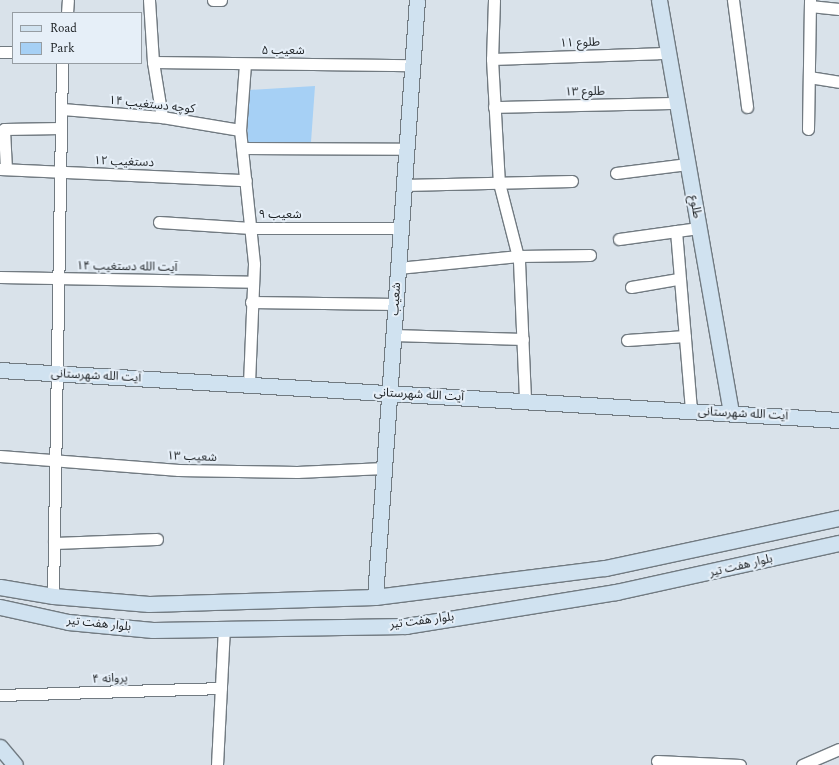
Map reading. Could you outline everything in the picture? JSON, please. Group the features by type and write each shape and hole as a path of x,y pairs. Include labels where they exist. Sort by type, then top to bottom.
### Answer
{"street":[{"path":"67,12 68,0"},
{"path":"149,0 153,62 162,117"},
{"path":"212,0 221,0"},
{"name":"شعیب","path":"375,598 417,0"},
{"path":"494,0 492,59 499,183 518,256 526,401"},
{"name":"طلوع","path":"659,0 731,413"},
{"path":"733,0 747,107"},
{"path":"808,129 810,3 839,9"},
{"path":"0,52 12,52"},
{"name":"طلوع ۱۱","path":"492,59 668,53"},
{"name":"شعیب ۵","path":"153,62 412,65"},
{"path":"53,596 62,64"},
{"path":"245,64 240,130 251,228 253,282 251,302 249,385"},
{"path":"809,77 839,82"},
{"name":"طلوع ۱۳","path":"494,107 677,104"},
{"name":"کوچه دستغیب ۱۴","path":"62,109 162,117 240,130"},
{"path":"3,169 4,129 61,128"},
{"path":"242,148 406,149"},
{"path":"616,173 688,164"},
{"name":"دستغیب ۱۲","path":"3,169 246,180"},
{"path":"404,186 572,181"},
{"name":"شعیب ۹","path":"159,222 251,228 401,228"},
{"path":"619,240 698,228"},
{"path":"676,231 678,279 692,411"},
{"path":"398,268 518,256 590,255"},
{"name":"آیت الله دستغیب ۱۴","path":"0,277 253,282"},
{"path":"631,287 678,279"},
{"path":"251,302 396,304"},
{"path":"393,335 523,339"},
{"path":"627,340 685,336"},
{"name":"آیت الله شهرستانی","path":"0,370 839,420"},
{"name":"شعیب ۱۳","path":"0,456 55,462 297,472 384,468"},
{"name":"بلوار هفت تیر","path":"0,587 53,596 149,604 375,598 605,568 698,550 839,518"},
{"path":"54,543 156,539"},
{"name":"بلوار هفت تیر","path":"7,608 68,622 153,630 224,627 406,626 705,574 839,543"},
{"path":"698,550 705,574"},
{"path":"7,608 18,590"},
{"path":"217,765 224,627"},
{"name":"پروانه ۴","path":"0,696 221,688"},
{"path":"0,748 15,765"},
{"path":"802,765 839,749"},
{"path":"657,761 740,765"}],"green space":[{"path":"315,86 311,142 247,142 249,90"}]}
